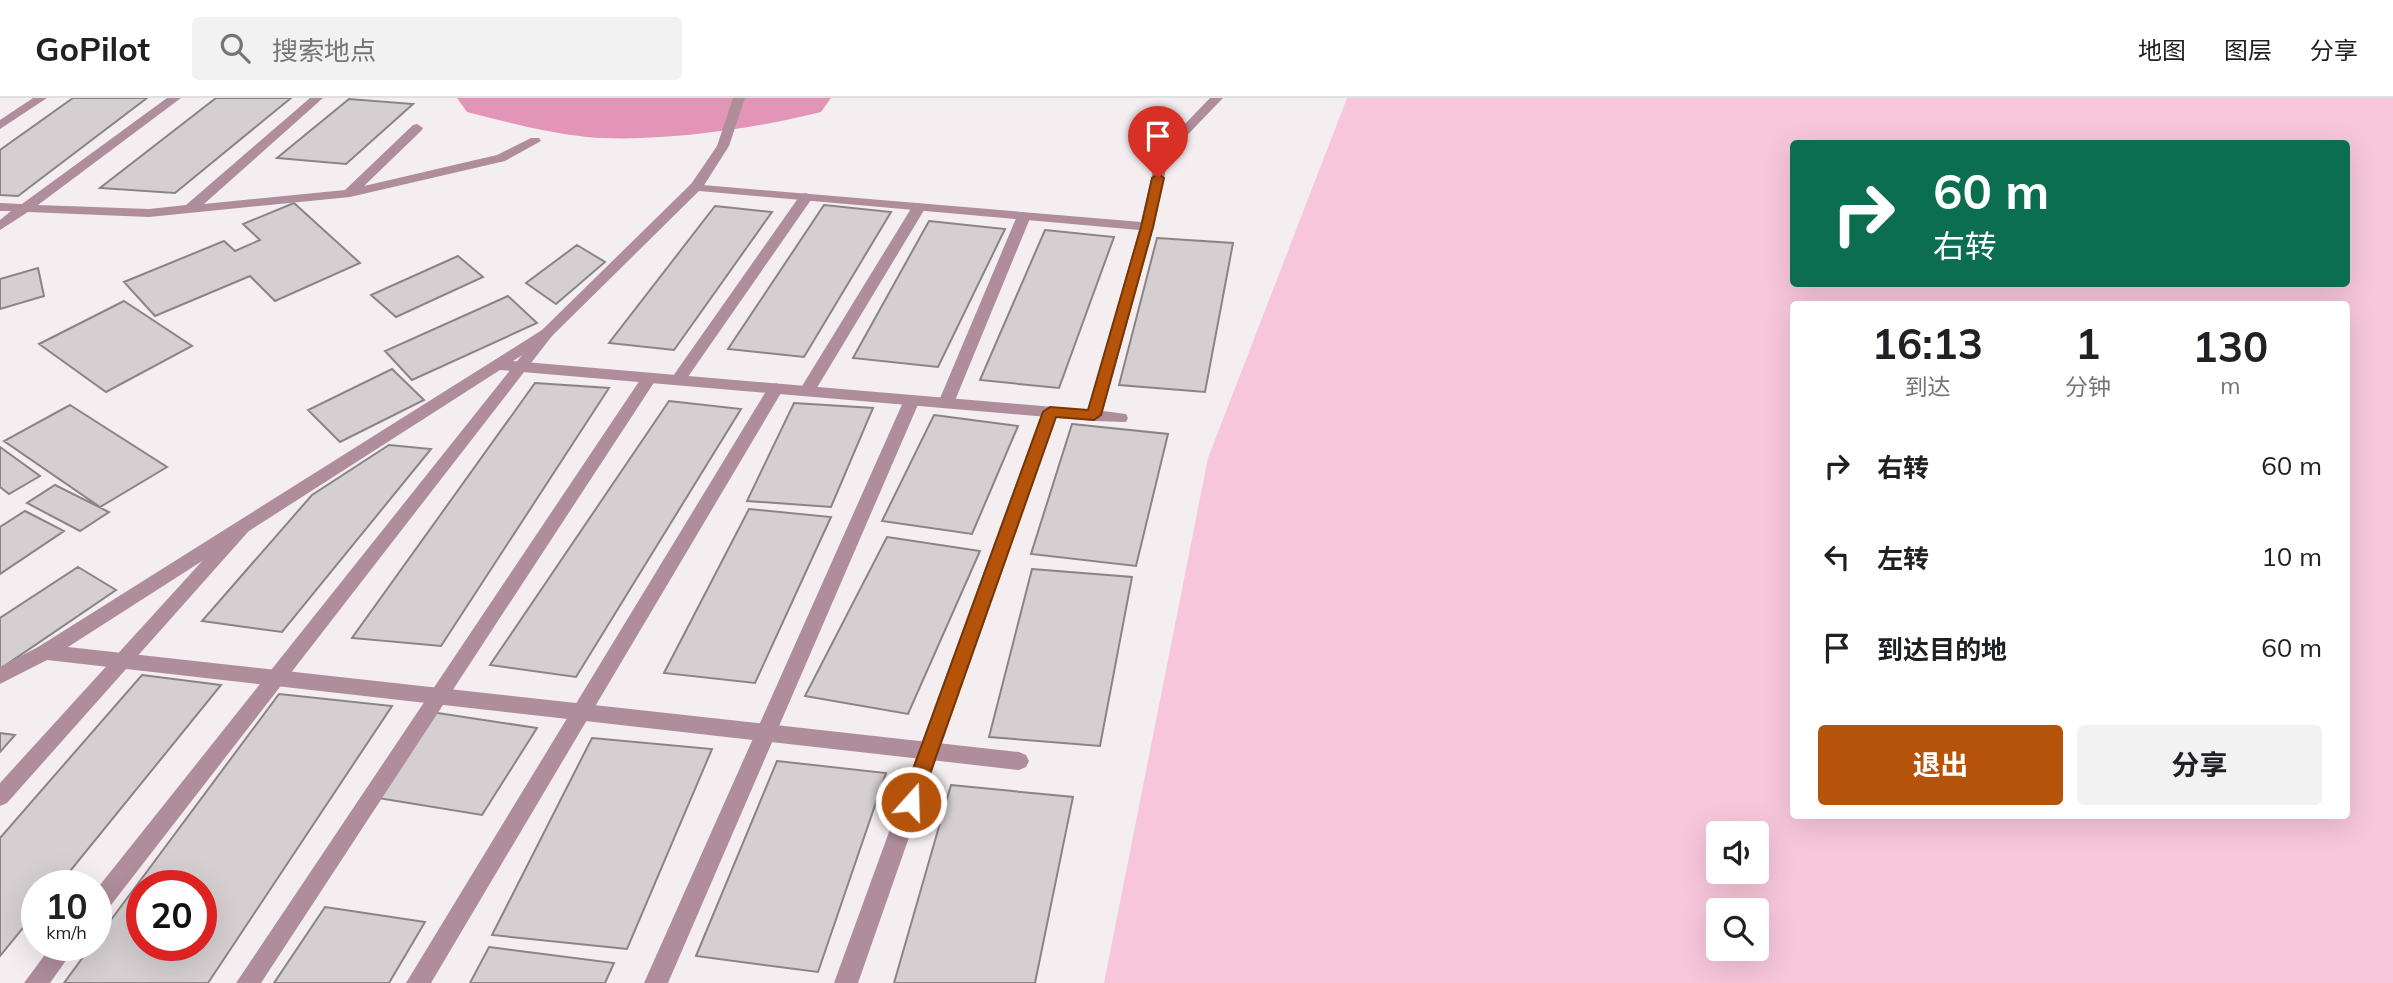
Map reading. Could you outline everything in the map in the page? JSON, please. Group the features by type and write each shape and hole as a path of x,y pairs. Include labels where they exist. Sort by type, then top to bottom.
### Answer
{"street":[{"path":"0,125 41,98"},
{"path":"0,226 175,98"},
{"path":"112,887 547,333 696,187 723,148 739,98"},
{"path":"1094,415 1147,227 1163,153 1217,98"},
{"path":"190,209 317,99"},
{"path":"350,193 417,128"},
{"path":"0,207 149,213 350,193 501,158 535,141"},
{"path":"696,187 1147,227"},
{"path":"678,380 806,197"},
{"path":"807,391 919,206"},
{"path":"946,403 1024,216"},
{"path":"0,676 45,652 547,333"},
{"path":"498,365 1120,418"},
{"path":"248,983 649,378"},
{"path":"418,983 776,388"},
{"path":"656,983 912,400"},
{"path":"846,983 1050,412"},
{"path":"0,797 245,525"},
{"path":"45,652 1019,761"},
{"path":"36,983 53,961"}],"shaded area":[{"path":"1347,98 2393,98 2393,983 1104,983 1208,458"}],"building":[{"path":"73,98 147,98 18,196 0,195 0,150"},
{"path":"216,98 291,98 175,193 100,188"},
{"path":"349,99 413,104 346,164 277,158"},
{"path":"294,203 360,263 275,301 250,276 155,316 124,282 224,241 235,251 260,240 243,224"},
{"path":"824,205 891,212 804,357 728,349"},
{"path":"715,206 772,212 674,350 609,343"},
{"path":"929,221 1005,229 938,367 853,358"},
{"path":"1045,230 1114,237 1059,388 980,380"},
{"path":"1157,238 1233,243 1205,392 1119,385"},
{"path":"577,245 605,262 556,304 526,283"},
{"path":"458,256 483,277 396,317 371,295"},
{"path":"38,268 44,296 0,309 0,279"},
{"path":"508,296 537,323 412,380 385,351"},
{"path":"124,301 192,346 106,392 39,344"},
{"path":"392,369 424,400 340,442 308,410"},
{"path":"535,383 609,388 441,646 352,638"},
{"path":"669,401 741,409 576,677 490,665"},
{"path":"794,403 873,408 831,507 747,501"},
{"path":"70,405 167,467 100,507 4,441"},
{"path":"934,415 1018,426 972,534 882,521"},
{"path":"1072,424 1168,434 1136,566 1031,554"},
{"path":"389,445 431,449 282,632 202,621 312,495"},
{"path":"0,447 40,476 9,494 0,487"},
{"path":"55,485 109,512 80,531 27,503"},
{"path":"749,509 831,517 755,683 664,673"},
{"path":"25,511 64,531 0,574 0,527"},
{"path":"887,537 980,551 908,714 805,696"},
{"path":"78,567 116,590 0,669 0,618"},
{"path":"1032,569 1132,577 1100,746 989,737"},
{"path":"142,675 221,685 71,870 21,870 21,930 0,956 0,838"},
{"path":"279,694 392,706 208,983 64,983 80,961 112,961 112,918 126,900 126,961 217,961 217,870 148,870"},
{"path":"431,712 537,728 482,815 372,797"},
{"path":"0,733 15,735 0,752"},
{"path":"592,738 712,749 627,949 492,935"},
{"path":"777,761 886,773 818,972 696,956"},
{"path":"951,785 1073,797 1035,983 894,983"},
{"path":"325,907 425,922 389,983 274,983"},
{"path":"489,947 614,963 605,983 470,983"}],"waterway":[{"path":"491,98 575,115 603,117 651,116 797,98"}],"route":[{"path":"911,802 1050,412 1094,415 1147,227 1158,178"}]}
